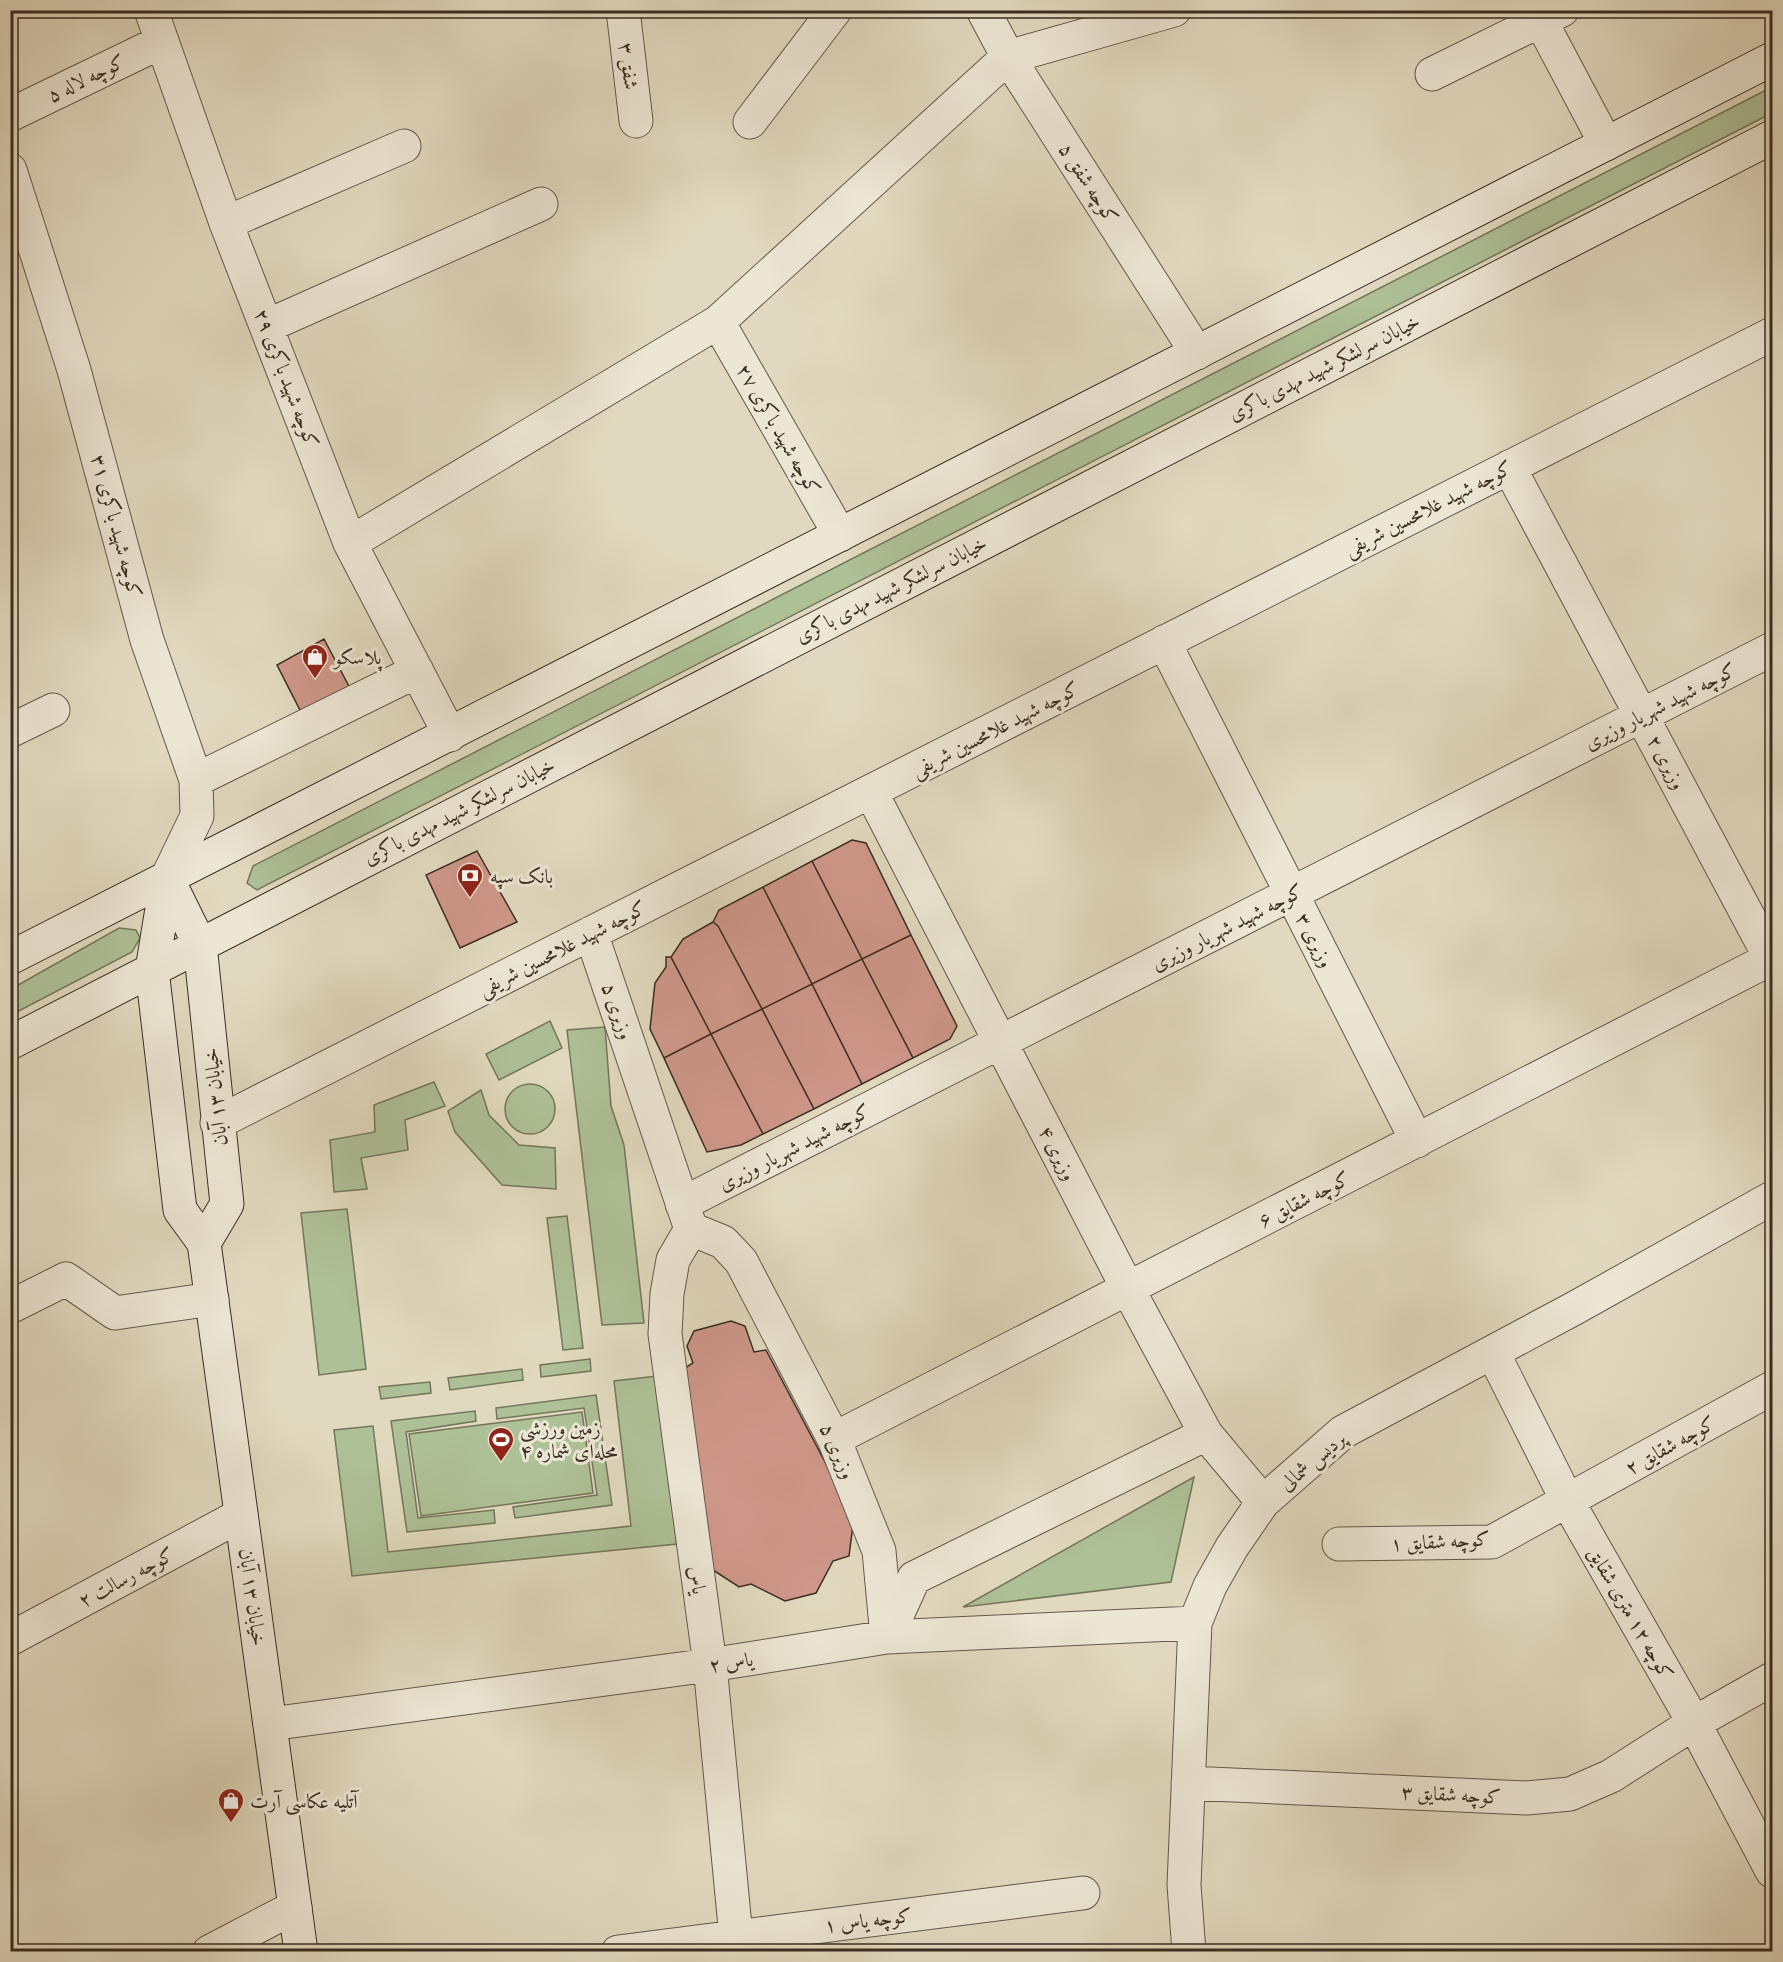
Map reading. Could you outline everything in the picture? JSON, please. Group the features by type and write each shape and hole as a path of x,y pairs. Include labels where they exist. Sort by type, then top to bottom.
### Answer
{"street":[{"name":"کوچه شهید باکری ۲۹","path":"151,10 226,223 350,543 450,735"},
{"name":"شفق ۳","path":"623,10 636,121"},
{"path":"750,122 835,10"},
{"name":"کوچه شفق ۵","path":"983,10 1008,57 1197,353"},
{"path":"350,543 718,322 1008,57 1174,10"},
{"path":"1432,74 1546,14 1606,144"},
{"name":"کوچه لاله ۵","path":"10,115 162,42"},
{"path":"10,958 1773,59"},
{"name":"خیابان سرلشکر شهید مهدی باکری","path":"10,1043 1773,137"},
{"path":"226,223 404,146"},
{"name":"کوچه شهید باکری ۳۱","path":"10,170 74,370 147,640 196,780 197,816 166,878 152,970"},
{"path":"267,326 541,204"},
{"name":"کوچه شهید باکری ۲۷","path":"718,322 840,535"},
{"name":"کوچه شهید غلامحسین شریفی","path":"218,1123 1773,334"},
{"name":"وزیری ۲","path":"1509,467 1772,959"},
{"name":"وزیری ۳","path":"1164,642 1417,1141"},
{"name":"کوچه شهید شهریار وزیری","path":"686,1216 1000,1042 1773,649"},
{"path":"196,780 417,671"},
{"path":"10,731 53,710"},
{"name":"وزیری ۴","path":"871,792 1128,1289 1206,1434 1263,1502"},
{"path":"166,878 200,945"},
{"name":"وزیری ۵","path":"591,933 686,1216 723,1242 741,1261 834,1439 879,1551 887,1637"},
{"name":"خیابان ۱۳ آبان","path":"200,945 227,1204 204,1243"},
{"name":"کوچه شقایق ۶","path":"834,1439 1772,959"},
{"name":"خیابان ۱۳ آبان","path":"152,970 180,1210 204,1243 301,1952"},
{"name":"پردیس شمالی","path":"1189,1952 1184,1885 1195,1623 1210,1586 1232,1547 1263,1502 1343,1432 1493,1353 1773,1197"},
{"name":"یاس","path":"686,1216 673,1260 667,1294 665,1334 710,1665 736,1937"},
{"path":"10,1307 66,1279 115,1313 212,1299"},
{"name":"کوچه ۱۲ متری شقایق","path":"1493,1353 1568,1502 1694,1723 1773,1872"},
{"name":"کوچه شقایق ۲","path":"1568,1502 1773,1388"},
{"path":"887,1637 914,1578 1206,1434"},
{"name":"کوچه شقایق ۱","path":"1339,1544 1492,1542 1568,1502"},
{"name":"کوچه رسالت ۲","path":"10,1639 242,1515"},
{"name":"یاس ۲","path":"270,1724 710,1665 887,1637 1195,1623"},
{"name":"کوچه شقایق ۳","path":"1188,1783 1527,1798 1570,1794 1611,1776 1694,1723 1773,1678"},
{"name":"کوچه یاس ۱","path":"618,1952 1083,1893"},
{"path":"209,1952 295,1907"}],"green space":[{"path":"1772,87 1772,113 257,890 247,883 253,866"},
{"path":"119,928 136,930 140,938 132,952 11,1015 11,989"},
{"path":"550,1021 562,1048 499,1080 486,1054"},
{"path":"605,1027 611,1106 624,1145 644,1323 602,1325 567,1030"},
{"path":"434,1082 445,1106 405,1120 408,1150 361,1158 367,1189 334,1192 330,1140 375,1132 374,1105"},
{"path":"530,1084 539,1086 550,1095 555,1109 553,1118 544,1129 530,1134 521,1132 510,1123 505,1109 507,1100 516,1089"},
{"path":"481,1090 489,1115 519,1145 555,1148 556,1189 502,1185 455,1132 448,1111"},
{"path":"347,1209 366,1369 319,1375 301,1213"},
{"path":"567,1216 583,1348 563,1350 547,1218"},
{"path":"590,1359 591,1371 541,1377 540,1365"},
{"path":"522,1369 523,1380 450,1390 448,1378"},
{"path":"657,1376 677,1544 352,1576 334,1430 373,1426 388,1552 631,1526 614,1381"},
{"path":"430,1382 431,1393 381,1399 379,1387"},
{"path":"596,1395 612,1505 515,1518 513,1507 597,1495 584,1408 497,1419 496,1408"},
{"path":"475,1411 476,1421 406,1432 418,1518 494,1510 495,1523 407,1532 391,1421"},
{"name":"زمین ورزشی محله‌ای شماره ۴","path":"582,1412 593,1493 421,1516 409,1434"},
{"path":"1194,1477 1171,1582 963,1607"}],"building":[{"name":"پلاسکو","path":"324,639 353,694 303,716 277,665"},
{"path":"852,840 866,843 911,935 862,959 812,861"},
{"name":"بانک سپه","path":"477,851 517,922 460,948 426,875"},
{"path":"812,861 862,959 812,984 763,887"},
{"path":"763,887 812,984 762,1009 718,926 713,922 719,910"},
{"path":"713,922 718,926 762,1009 711,1034 671,957 683,939"},
{"path":"911,935 957,1026 950,1039 913,1058 862,959"},
{"path":"666,957 671,957 711,1034 664,1058 650,1029 655,983 666,967"},
{"path":"862,959 913,1058 862,1084 812,984"},
{"path":"812,984 862,1084 814,1109 762,1009"},
{"path":"762,1009 814,1109 763,1134 711,1034"},
{"path":"711,1034 763,1134 741,1145 707,1152 664,1058"},
{"path":"731,1321 745,1326 754,1352 766,1350 854,1517 849,1556 833,1561 816,1593 785,1601 751,1584 739,1587 713,1570 685,1368 693,1363 687,1346 694,1331"}],"place":[{"name":"پلاسکو","path":"315,680"},
{"name":"بانک سپه","path":"470,899"},
{"name":"زمین ورزشی محله‌ای شماره ۴","path":"501,1463"},
{"name":"آتلیه عکاسی آرت","path":"231,1824"}]}
